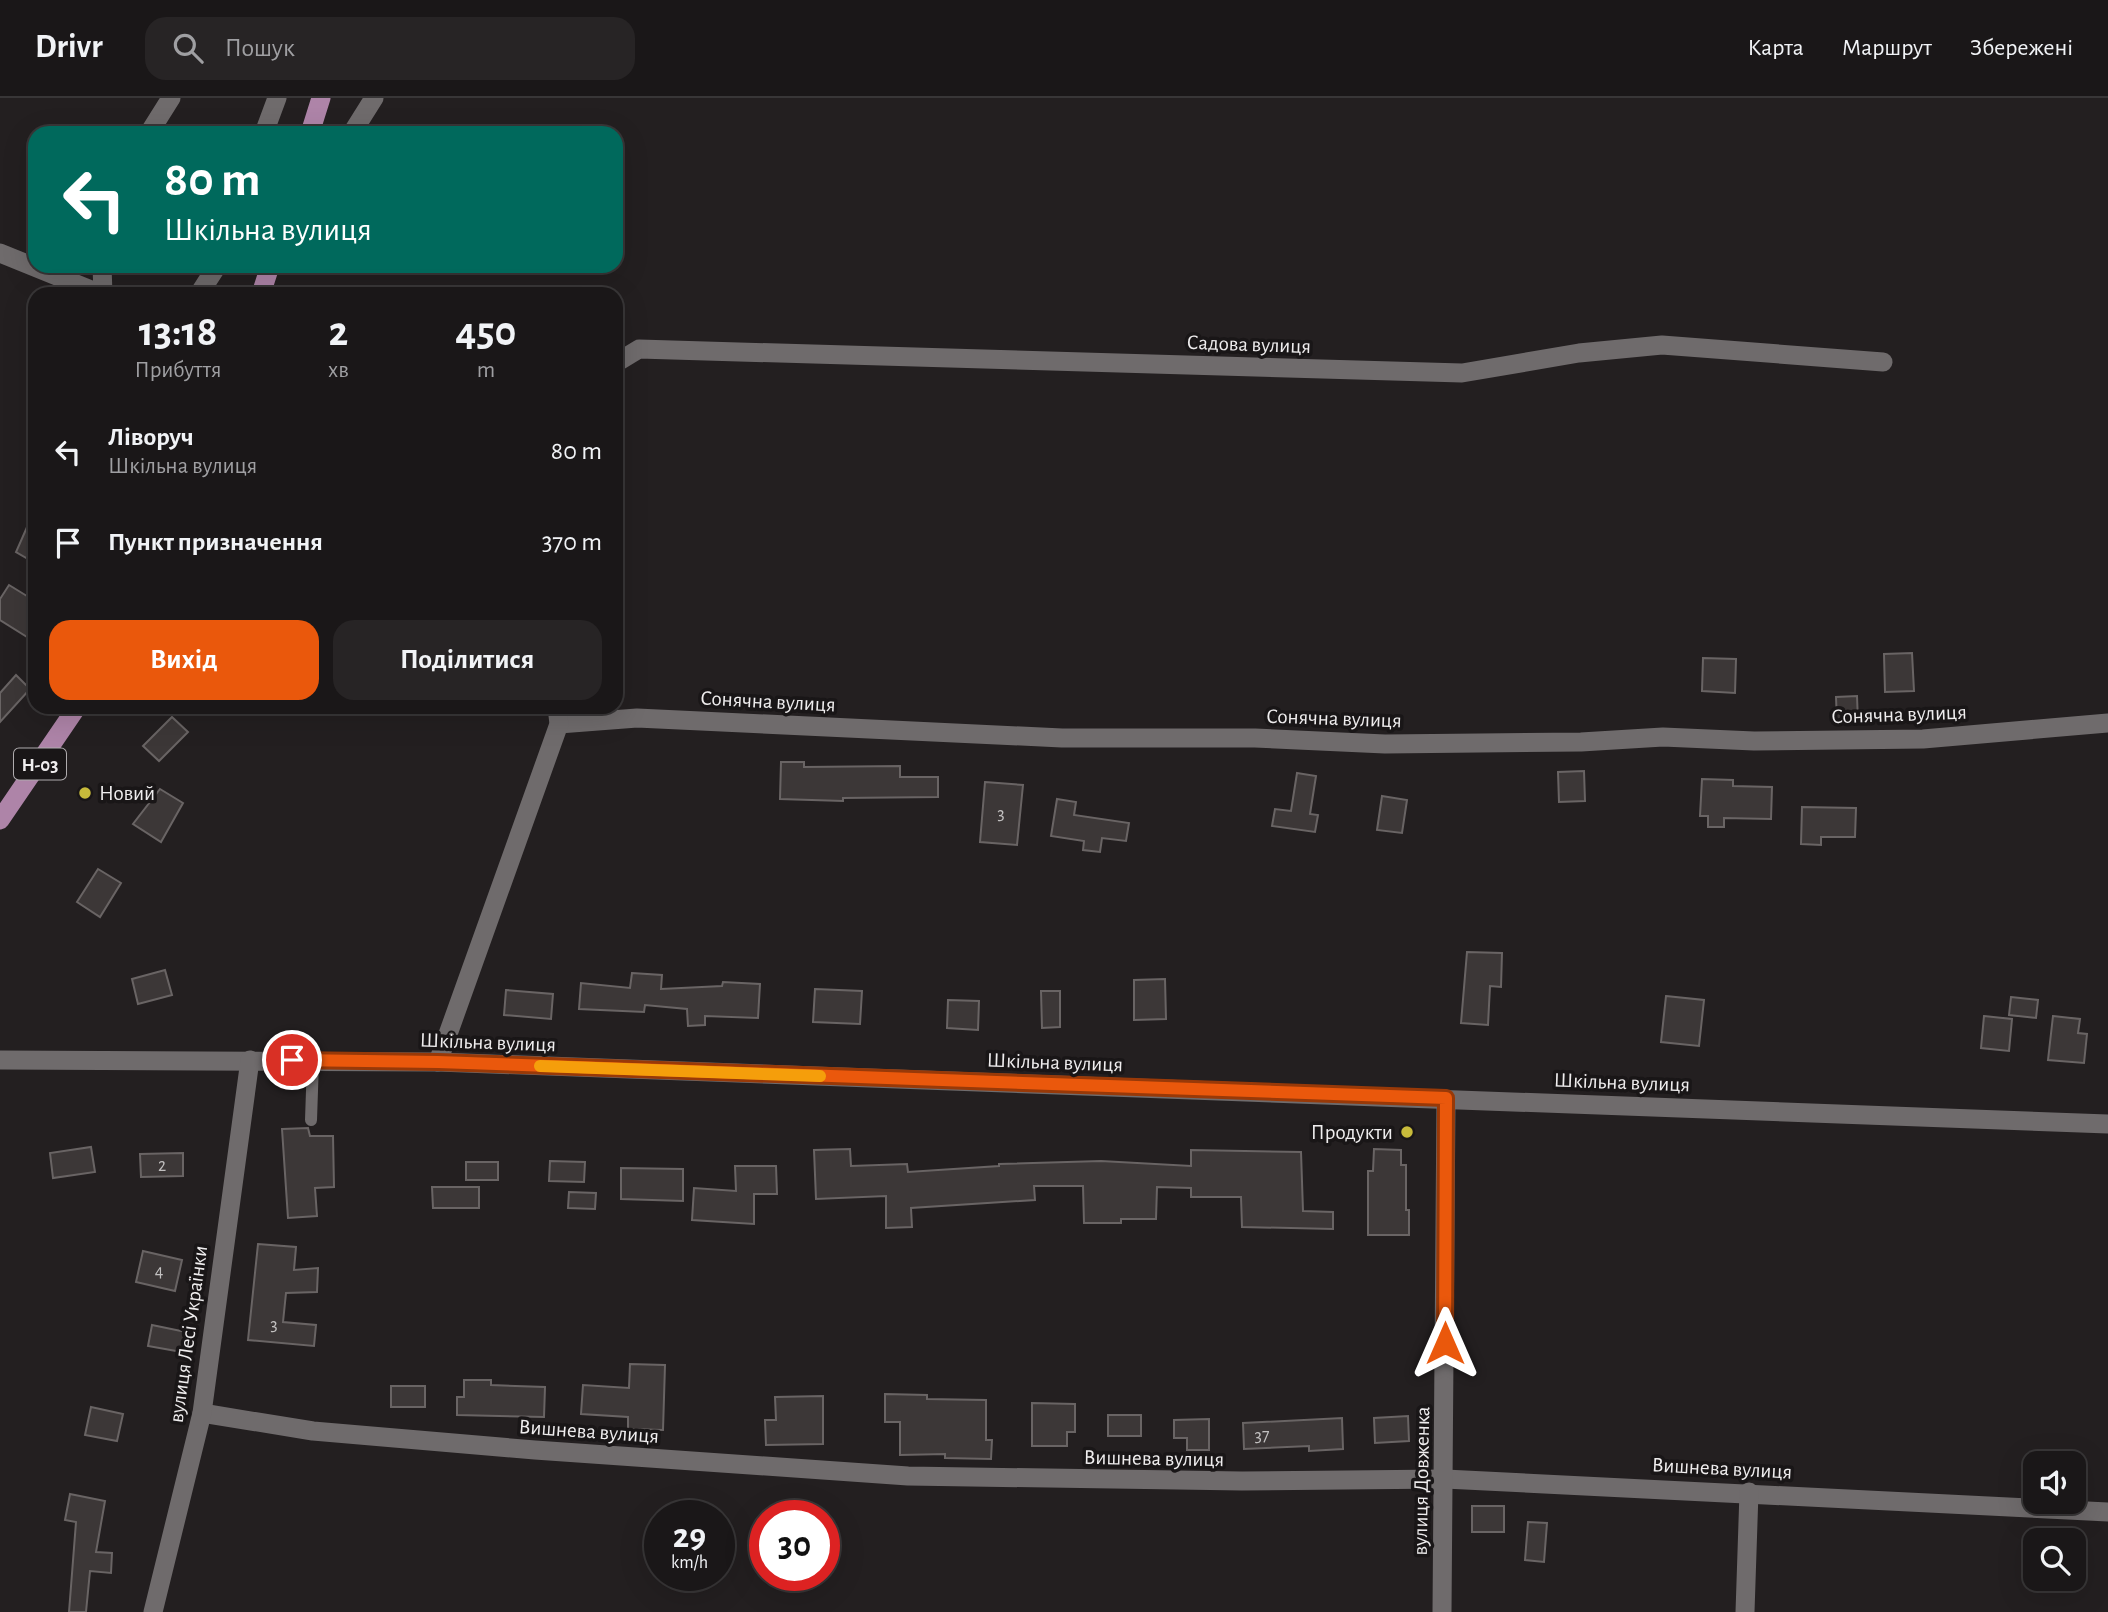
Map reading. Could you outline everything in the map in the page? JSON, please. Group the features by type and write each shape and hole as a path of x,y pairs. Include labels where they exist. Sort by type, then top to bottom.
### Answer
{"main road":[{"path":"312,126 321,98"},
{"name":"Н-03","path":"0,820 73,714"}],"street":[{"path":"153,126 171,98"},
{"path":"267,126 277,98"},
{"path":"356,126 374,98"},
{"path":"0,253 28,264"},
{"path":"50,273 85,287"},
{"name":"Садова вулиця","path":"623,359 639,349 1462,373 1579,353 1661,345 1883,362"},
{"path":"438,1062 558,716"},
{"name":"Сонячна вулиця","path":"558,716 1062,738 1255,738 1385,744 1581,743 1663,737 1754,741 1923,738 2108,723"},
{"name":"Шкільна вулиця","path":"0,1060 438,1062 2108,1124"},
{"name":"вулиця Лесі Українки","path":"153,1612 202,1413 250,1060"},
{"name":"вулиця Довженка","path":"1442,1612 1446,1098"},
{"name":"Вишнева вулиця","path":"202,1413 313,1431 536,1450 908,1476 1242,1482 1445,1479 1749,1492 2108,1512"},
{"path":"1745,1612 1749,1492"}],"lane":[{"path":"311,1120 313,1061"}],"building":[{"path":"28,525 28,559 16,552"},
{"path":"9,585 28,597 28,638 0,620 0,599"},
{"path":"1912,653 1914,691 1885,692 1884,654"},
{"path":"1703,658 1736,659 1735,693 1702,691"},
{"path":"16,675 28,687 28,691 0,722 0,693"},
{"path":"1857,696 1858,722 1837,723 1836,697"},
{"path":"172,717 188,732 159,761 143,746"},
{"path":"781,762 804,762 804,767 900,766 900,777 938,777 938,797 843,798 843,801 780,799"},
{"path":"1584,771 1585,801 1559,802 1558,772"},
{"path":"1297,773 1316,776 1310,814 1318,815 1315,832 1272,826 1275,809 1291,811"},
{"path":"1702,779 1733,780 1733,786 1772,787 1771,819 1724,818 1724,827 1708,827 1708,816 1700,816"},
{"path":"985,782 1023,785 1017,845 980,842"},
{"path":"160,789 183,803 161,842 133,824"},
{"path":"1382,796 1407,800 1402,833 1377,830"},
{"path":"1057,799 1076,802 1074,815 1129,823 1126,841 1102,838 1100,852 1083,850 1084,841 1051,836"},
{"path":"1802,807 1856,808 1855,837 1821,837 1821,845 1801,844"},
{"path":"98,869 121,883 100,917 77,902"},
{"path":"1467,952 1502,953 1501,987 1490,986 1488,1025 1461,1023"},
{"path":"165,970 172,995 138,1004 132,979"},
{"path":"632,973 662,975 661,989 722,986 723,982 760,984 758,1018 705,1016 705,1025 688,1026 687,1009 645,1005 644,1012 579,1009 581,983 630,988"},
{"path":"1165,979 1166,1019 1134,1020 1134,980"},
{"path":"815,989 862,991 860,1024 813,1022"},
{"path":"506,990 553,994 551,1019 504,1015"},
{"path":"1041,991 1060,991 1060,1027 1042,1028"},
{"path":"1666,996 1704,1000 1699,1046 1661,1042"},
{"path":"2011,997 2038,1000 2036,1018 2009,1015"},
{"path":"948,1000 979,1001 978,1030 947,1028"},
{"path":"1984,1016 2012,1019 2009,1051 1981,1048"},
{"path":"2053,1016 2080,1019 2078,1033 2087,1034 2084,1063 2048,1060"},
{"path":"308,1128 310,1136 333,1136 334,1187 315,1188 317,1216 288,1218 282,1129"},
{"path":"91,1147 95,1172 53,1178 50,1153"},
{"path":"850,1149 851,1166 907,1164 908,1172 999,1164 1101,1161 1191,1166 1191,1150 1301,1152 1303,1211 1333,1212 1333,1229 1242,1227 1241,1197 1191,1197 1191,1188 1157,1187 1156,1219 1084,1223 1083,1186 1034,1186 1035,1200 911,1208 912,1227 886,1228 886,1196 816,1199 814,1150"},
{"path":"1374,1149 1401,1150 1401,1165 1406,1165 1409,1235 1368,1235 1368,1171 1373,1171"},
{"path":"183,1153 183,1176 141,1177 140,1154"},
{"path":"550,1161 585,1162 584,1182 549,1181"},
{"path":"466,1162 498,1162 498,1180 466,1180"},
{"path":"735,1166 776,1166 777,1194 754,1194 754,1224 692,1220 694,1188 736,1191"},
{"path":"621,1168 683,1169 683,1201 621,1199"},
{"path":"432,1187 479,1187 479,1208 433,1208"},
{"path":"569,1192 596,1193 595,1209 568,1208"},
{"path":"258,1244 296,1247 294,1270 318,1268 317,1292 286,1293 283,1322 316,1325 314,1346 248,1340"},
{"path":"143,1251 182,1260 175,1291 136,1282"},
{"path":"152,1325 186,1332 182,1352 148,1346"},
{"path":"630,1364 665,1365 663,1430 628,1429 628,1417 581,1414 583,1385 629,1388"},
{"path":"464,1380 491,1380 491,1385 545,1387 544,1417 457,1415 457,1397 464,1397"},
{"path":"391,1386 425,1386 425,1407 391,1407"},
{"path":"885,1394 927,1395 927,1399 986,1400 986,1440 992,1440 991,1459 945,1458 945,1454 900,1455 900,1422 885,1422"},
{"path":"823,1396 823,1444 766,1445 765,1420 776,1420 775,1397"},
{"path":"1032,1403 1075,1404 1075,1432 1067,1432 1067,1446 1032,1446"},
{"path":"91,1407 123,1414 117,1441 85,1435"},
{"path":"1108,1415 1141,1415 1141,1436 1108,1436"},
{"path":"1408,1416 1409,1441 1375,1443 1374,1418"},
{"path":"1342,1418 1343,1449 1309,1451 1309,1446 1244,1449 1243,1423"},
{"path":"1209,1419 1209,1450 1187,1450 1187,1438 1174,1438 1174,1420"},
{"path":"70,1494 105,1501 96,1552 112,1553 111,1573 90,1571 86,1612 69,1612 76,1522 65,1520"},
{"path":"1472,1506 1504,1506 1504,1532 1472,1532"},
{"path":"1528,1522 1547,1523 1544,1562 1525,1560"}],"slow traffic":[{"path":"540,1066 820,1076"}],"place":[{"name":"Новий","path":"85,793"},
{"name":"Продукти","path":"1407,1132"}],"route":[{"path":"292,1060 438,1062 1446,1098 1445,1343"}]}
